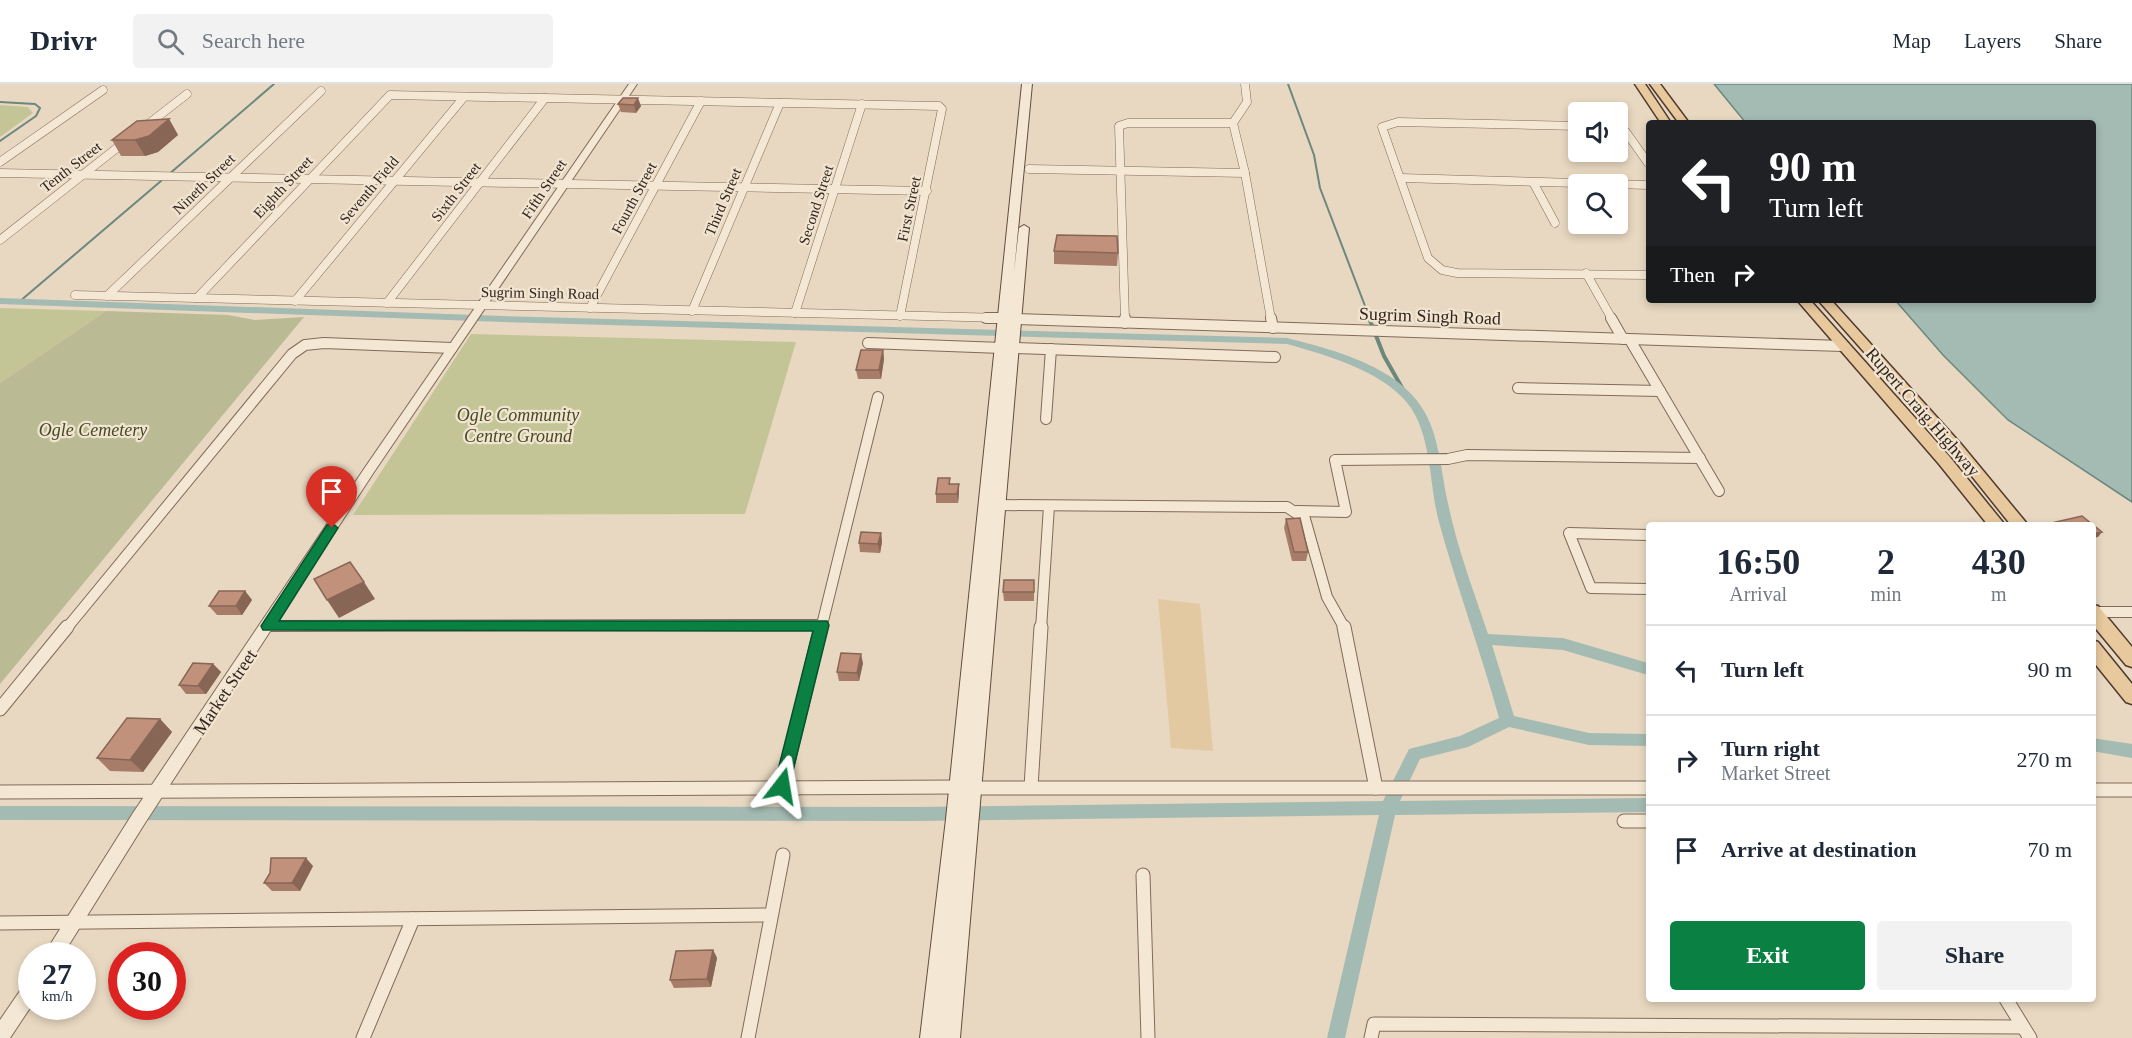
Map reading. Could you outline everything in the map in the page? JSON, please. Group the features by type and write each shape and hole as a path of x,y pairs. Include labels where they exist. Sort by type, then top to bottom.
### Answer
{"main road":[{"path":"1011,320 1027,84"},
{"path":"950,1038 964,802 1036,84"},
{"path":"1640,84 1664,120"},
{"path":"1655,84 1682,120"},
{"name":"Rupert Craig Highway","path":"1806,303 1944,460 1995,522"},
{"name":"Rupert Craig Highway","path":"1827,303 1956,447 2018,522"},
{"path":"930,1038 964,802 1000,505 1008,347"},
{"path":"2096,615 2132,660"},
{"path":"2096,652 2132,697"}],"street":[{"name":"Fifth Street","path":"482,308 633,84"},
{"path":"1245,84 1247,102 1233,123 1245,173 1273,328"},
{"path":"0,162 103,90"},
{"name":"Nineth Street","path":"107,296 321,91"},
{"name":"Tenth Street","path":"0,240 187,94"},
{"name":"Eighth Street","path":"197,298 390,95 464,97"},
{"path":"464,97 862,105"},
{"name":"Seventh Field","path":"295,301 464,97"},
{"name":"Sixth Street","path":"387,303 545,98"},
{"name":"Fourth Street","path":"590,308 701,101"},
{"name":"Third Street","path":"692,311 780,103"},
{"name":"First Street","path":"862,105 941,107 927,191 900,316"},
{"name":"Second Street","path":"795,313 862,105"},
{"path":"1125,323 1119,126 1121,124 1233,123"},
{"path":"1568,126 1385,124 1382,130 1428,258 1442,270 1457,273 1646,275"},
{"path":"1628,135 1646,160"},
{"path":"1029,169 1245,173"},
{"path":"0,173 564,186 927,191"},
{"path":"1401,178 1646,184"},
{"path":"1533,182 1555,223"},
{"path":"1586,273 1719,491"},
{"name":"Sugrim Singh Road","path":"75,295 387,303 482,308 590,308 900,316 1843,346"},
{"name":"Market Street","path":"61,942 154,795 452,348 482,308"},
{"path":"0,709 292,354 305,345 324,343 452,348"},
{"path":"868,343 1275,357"},
{"path":"1046,419 1051,349"},
{"path":"1518,388 1660,391"},
{"path":"782,786 878,397"},
{"path":"1000,505 1287,507 1297,511 1346,512 1335,460 1448,459 1467,455 1700,458"},
{"path":"1031,787 1049,506"},
{"path":"1297,511 1305,519 1327,597 1345,631 1376,788"},
{"path":"1646,535 1569,533 1591,588 1646,589"},
{"path":"2096,611 2132,612"},
{"path":"268,626 822,625"},
{"path":"0,792 154,795 782,786 964,802 1031,787 1646,788"},
{"path":"2096,790 2132,790"},
{"path":"1624,821 1646,821"},
{"path":"748,1038 783,855"},
{"path":"1143,875 1148,1038"},
{"path":"0,923 770,915"},
{"path":"363,1038 413,919"},
{"path":"2008,1002 2026,1032"},
{"path":"0,1037 18,1009"},
{"path":"1371,1038 1374,1024 2026,1032"}],"green space":[{"path":"0,105 28,107 33,113 0,137"},
{"path":"0,308 106,311 0,383"},
{"name":"Ogle Cemetery","path":"106,311 228,315 255,320 304,317 0,684 0,383"},
{"name":"Ogle Community Centre Ground","path":"471,334 796,342 745,514 353,515"}],"sand":[{"path":"1158,599 1200,604 1213,751 1171,748"}],"shaded area":[{"path":"1714,84 2132,84 2132,502 2008,420 1943,355 1898,303 2096,303 2096,120 1744,120"}],"building":[{"path":"623,98 638,98 634,105 618,104"},
{"path":"169,119 149,136 135,140 112,140 137,121"},
{"path":"1057,235 1117,236 1118,253 1054,251"},
{"path":"861,350 883,350 879,370 856,370"},
{"path":"938,478 950,478 949,484 959,484 957,494 936,494"},
{"path":"2082,516 2090,522 2055,522"},
{"path":"1300,518 1308,552 1294,552 1286,519"},
{"path":"861,532 881,533 878,544 859,543"},
{"path":"350,562 364,582 327,600 314,579"},
{"path":"1004,580 1034,580 1034,592 1003,592"},
{"path":"219,591 245,591 236,606 209,606"},
{"path":"841,653 861,654 857,673 837,672"},
{"path":"193,663 213,664 198,686 179,685"},
{"path":"127,718 160,719 130,760 97,758"},
{"path":"271,858 306,858 292,883 264,883 270,873"},
{"path":"713,950 707,979 670,980 676,951"}],"waterway":[{"path":"168,175 274,84"},
{"path":"1288,84 1314,155 1320,188 1370,319"},
{"path":"0,102 35,104 40,108 36,116 0,141"},
{"path":"19,302 161,181"},
{"path":"0,301 503,319 1287,341 1333,355 1367,369 1397,386 1417,408 1429,438 1441,505 1452,545 1508,721"},
{"path":"1369,318 1384,356 1405,393"},
{"path":"1484,639 1563,644 1646,668"},
{"path":"1388,808 1415,754 1463,742 1508,721"},
{"path":"1508,721 1589,739 1646,740"},
{"path":"2096,745 2132,751"},
{"path":"1388,808 1646,805"},
{"path":"0,813 916,814 1388,808"},
{"path":"1336,1038 1388,808"}],"route":[{"path":"332,528 268,626 822,625 782,786"}]}
